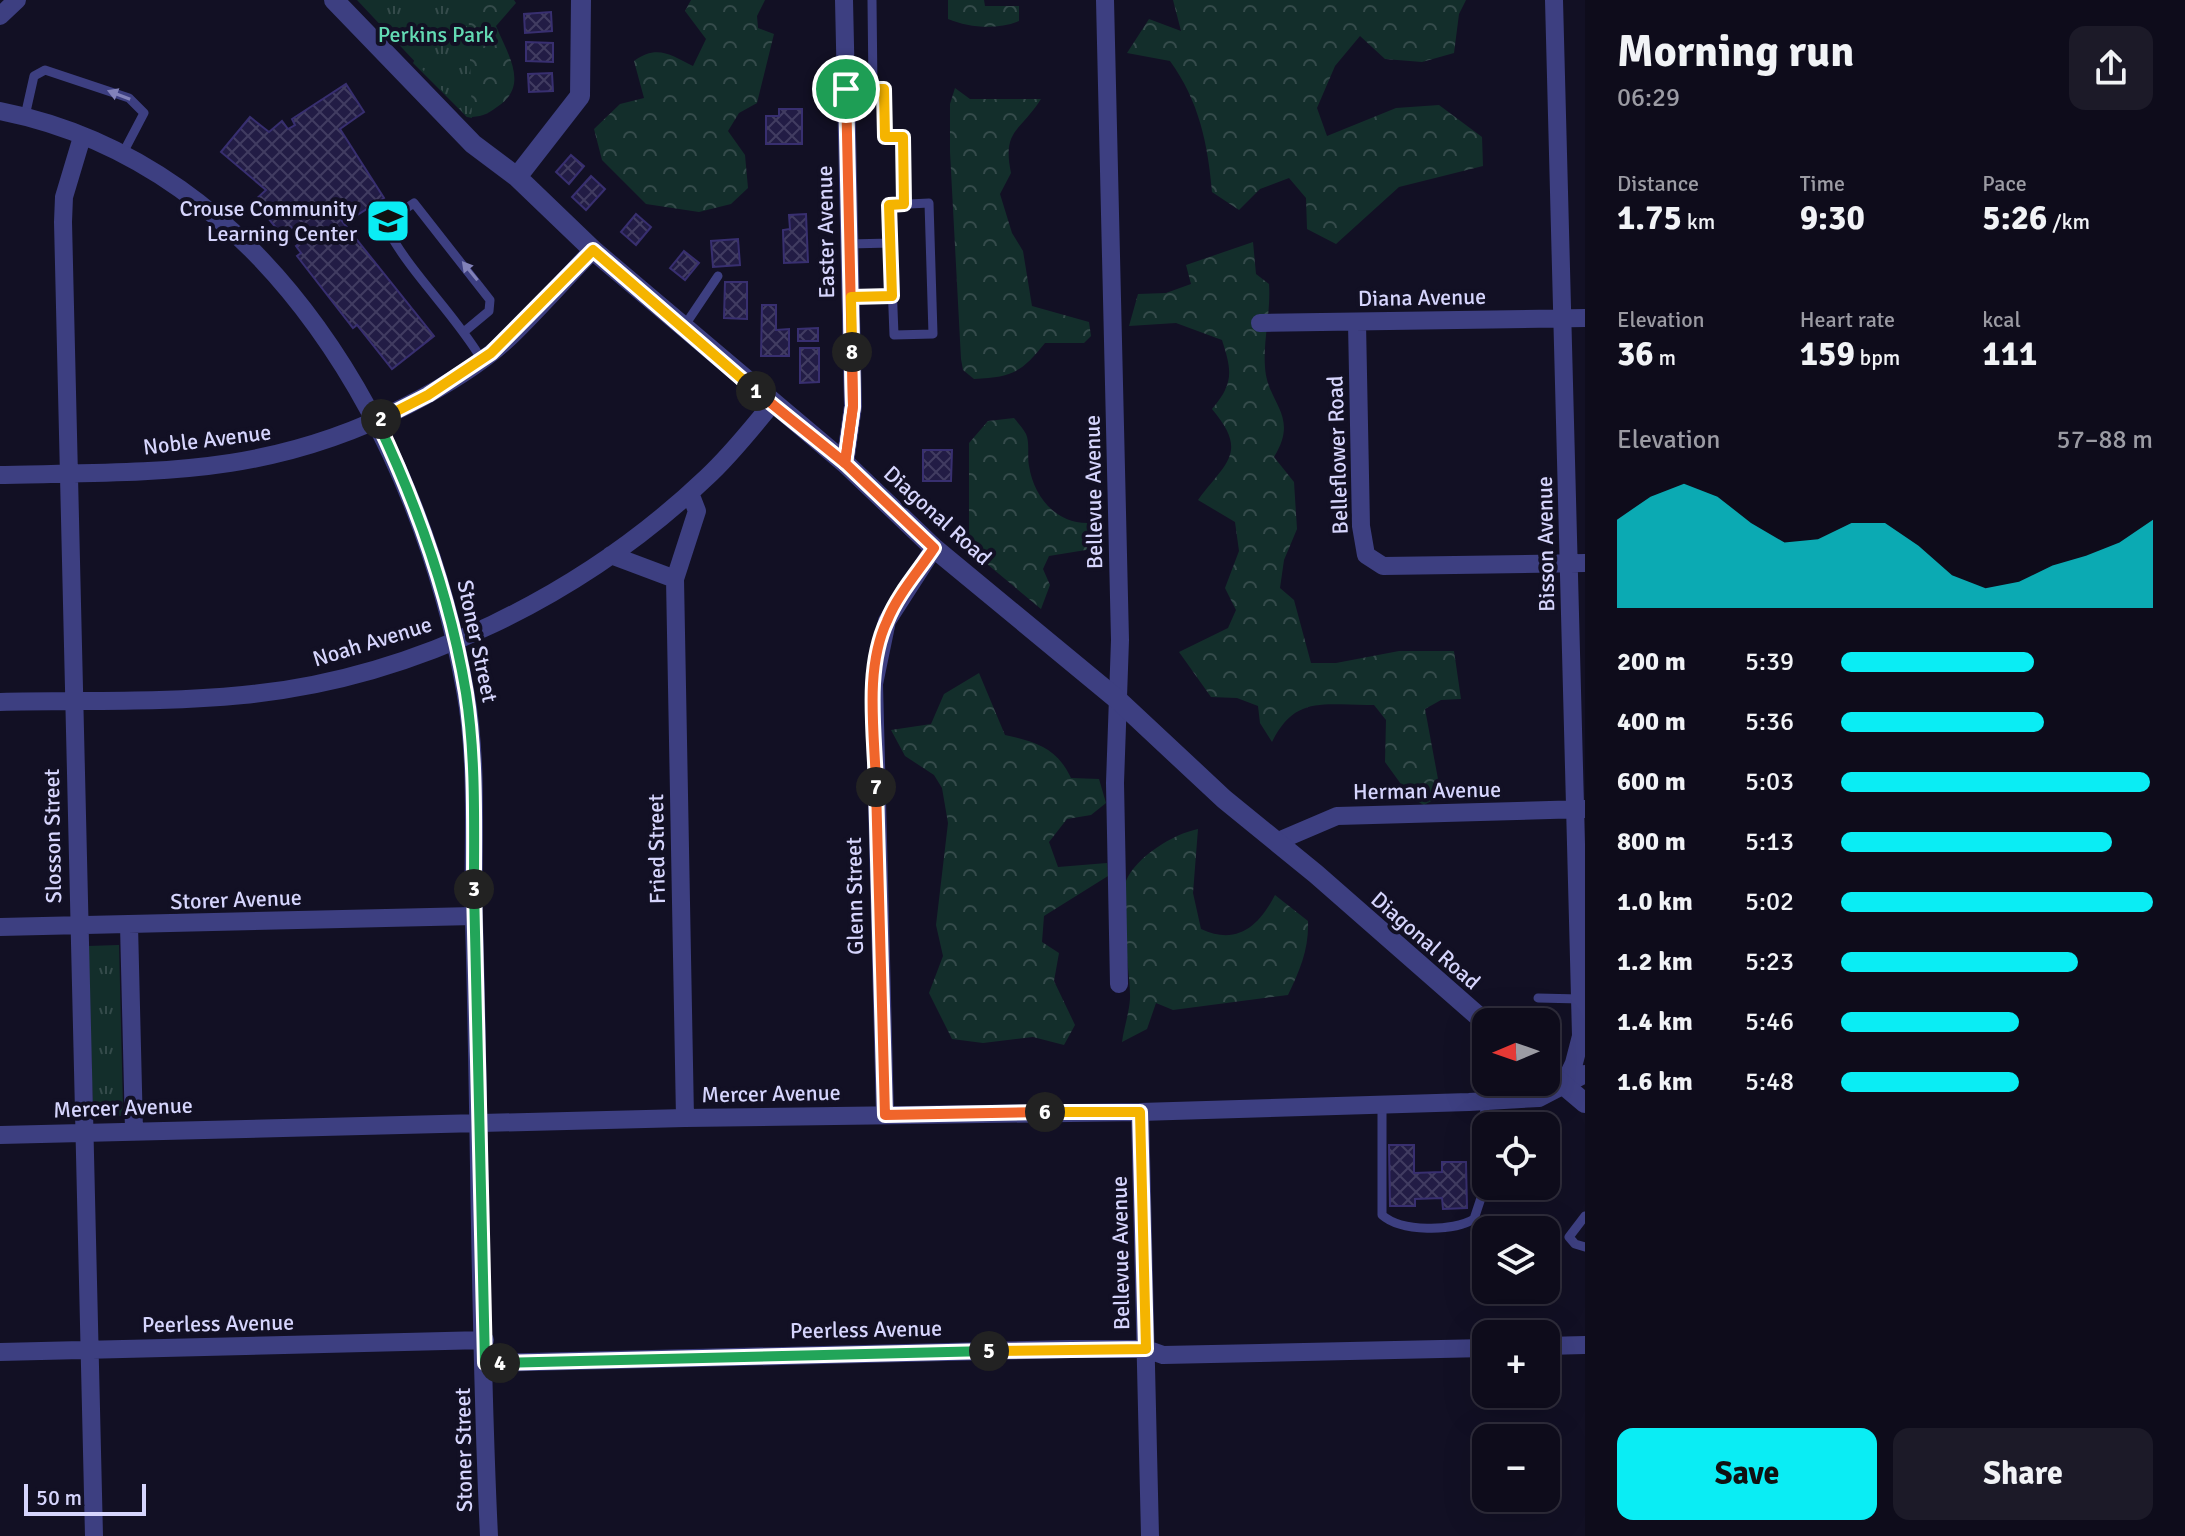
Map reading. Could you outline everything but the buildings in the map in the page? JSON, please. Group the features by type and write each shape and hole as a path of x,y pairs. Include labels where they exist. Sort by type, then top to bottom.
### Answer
{"street":[{"path":"0,16 17,0"},
{"name":"Diagonal Road","path":"334,0 460,133 517,177 593,250 845,463 934,548 1118,700 1224,799 1472,1011"},
{"path":"517,177 563,122 580,96 581,0"},
{"name":"Easter Avenue","path":"844,0 853,406 845,463"},
{"name":"Bellevue Avenue","path":"1105,0 1118,526 1115,783 1119,984"},
{"name":"Bisson Avenue","path":"1554,0 1563,318 1577,564 1580,809 1581,1036 1574,1063 1564,1084"},
{"name":"Stoner Street","path":"0,111 25,116 123,153 182,188 256,256 308,318 377,421 421,519 442,581 469,719 489,1536"},
{"name":"Slosson Street","path":"82,137 63,210 94,1536"},
{"name":"Noble Avenue","path":"0,475 164,472 252,462 328,441 428,395 482,360 509,338 593,250"},
{"name":"Diana Avenue","path":"1260,323 1585,318"},
{"name":"Belleflower Road","path":"1357,323 1361,526 1366,555 1383,566 1577,564"},
{"name":"Noah Avenue","path":"0,702 195,699 283,689 359,674 455,640 509,616 611,555 690,493 772,404"},
{"name":"Fried Street","path":"685,1118 675,579 697,511 690,493"},
{"name":"Glenn Street","path":"885,1115 874,684 887,621 934,548"},
{"path":"611,555 675,579"},
{"name":"Herman Avenue","path":"1276,842 1337,816 1580,809"},
{"name":"Storer Avenue","path":"0,927 474,916"},
{"path":"129,925 134,1130"},
{"name":"Mercer Avenue","path":"0,1135 480,1122 1140,1112 1485,1101 1539,1098 1585,1074"},
{"path":"1560,1081 1585,1103"},
{"name":"Bellevue Avenue","path":"1140,1112 1150,1536"},
{"name":"Peerless Avenue","path":"0,1352 485,1340"},
{"path":"1560,1346 1585,1345"},
{"name":"Peerless Avenue","path":"485,1363 1146,1349 1163,1355 1472,1348"}],"lane":[{"path":"872,0 873,89"},
{"path":"25,116 34,76 45,70 129,98 144,113 123,153"},
{"path":"846,89 884,89 885,137 903,137 904,204"},
{"path":"465,331 489,311 490,300 414,203 384,223 396,248 465,331 482,360"},
{"path":"929,203 933,334 894,335 889,205 904,204 929,203"},
{"path":"849,244 891,243"},
{"path":"683,328 718,276"},
{"path":"851,297 892,296"},
{"path":"1538,998 1580,999"},
{"path":"1382,1104 1382,1215 1390,1222 1414,1226 1463,1226 1474,1219 1482,1195 1485,1101"},
{"path":"1585,1216 1569,1237 1575,1244 1585,1247"}],"green space":[{"name":"Perkins Park","path":"357,0 468,0 472,118 467,117"},
{"path":"445,0 514,0 516,3 496,26 513,70 512,90 507,99 483,115 467,117 413,63"},
{"path":"691,0 765,0 757,16 758,28 774,34 757,103 739,113 728,131 745,155 748,188 731,204 699,212 646,204 602,160 594,129 620,104 644,98 634,61 657,52 693,66 706,39 685,11"},
{"path":"948,0 984,0 985,6 1019,6 1019,21 993,27 956,22 948,19"},
{"path":"1173,0 1466,0 1459,14 1454,53 1422,62 1385,59 1360,36 1335,66 1317,108 1327,136 1396,108 1439,105 1482,137 1483,166 1399,187 1336,244 1307,229 1306,198 1289,178 1260,189 1239,210 1212,192 1208,157 1195,107 1170,61 1127,53 1149,19 1181,31"},
{"path":"955,88 970,99 1041,99 1011,139 1011,173 1000,194 1012,233 1023,251 1032,306 1089,322 1091,336 1084,343 1045,343 1022,367 998,377 974,379 963,370 961,359 950,152 950,104"},
{"path":"1253,242 1256,274 1269,284 1265,367 1284,430 1274,457 1294,482 1297,529 1284,560 1280,588 1294,600 1311,663 1336,663 1399,651 1454,651 1461,699 1441,700 1425,709 1438,779 1435,799 1424,805 1411,798 1385,762 1386,720 1374,705 1327,704 1302,709 1281,727 1272,742 1260,723 1258,706 1237,698 1211,697 1179,652 1228,628 1236,610 1225,588 1239,551 1235,522 1198,500 1229,457 1229,436 1212,409 1227,384 1228,360 1222,340 1176,323 1129,326 1138,294 1166,293 1191,284 1186,265"},
{"path":"1014,418 1026,434 1028,462 1041,498 1066,519 1089,523 1098,548 1049,556 1043,569 1050,585 1041,609 969,549 969,443 988,421"},
{"path":"979,673 1005,735 1026,740 1052,753 1071,778 1099,779 1106,803 1091,815 1067,819 1049,842 1058,867 1107,863 1108,876 1044,916 1042,942 1059,953 1054,981 1075,1025 1064,1045 1033,1037 983,1043 952,1039 929,993 943,956 936,925 948,823 942,788 934,775 905,756 891,730 931,724 944,694"},
{"path":"1198,829 1193,893 1201,929 1226,935 1246,930 1262,916 1275,895 1308,921 1300,968 1288,995 1173,1010 1156,1003 1147,1029 1122,1042 1130,999 1123,904 1126,881 1138,863 1156,848"},
{"path":"119,945 123,1108 121,1116 93,1116 88,946"}],"place":[{"name":"Crouse Community Learning Center","path":"388,221"}],"route":[{"path":"846,89 853,406 845,463 593,250 491,353 428,395 377,421 421,519 442,581 469,719 485,1363 1146,1349 1140,1112 885,1115 878,899 876,659 887,621 934,548 845,463 849,435 853,406 851,297 892,296 889,205 904,204 903,137 885,137 884,89 846,89"}]}
